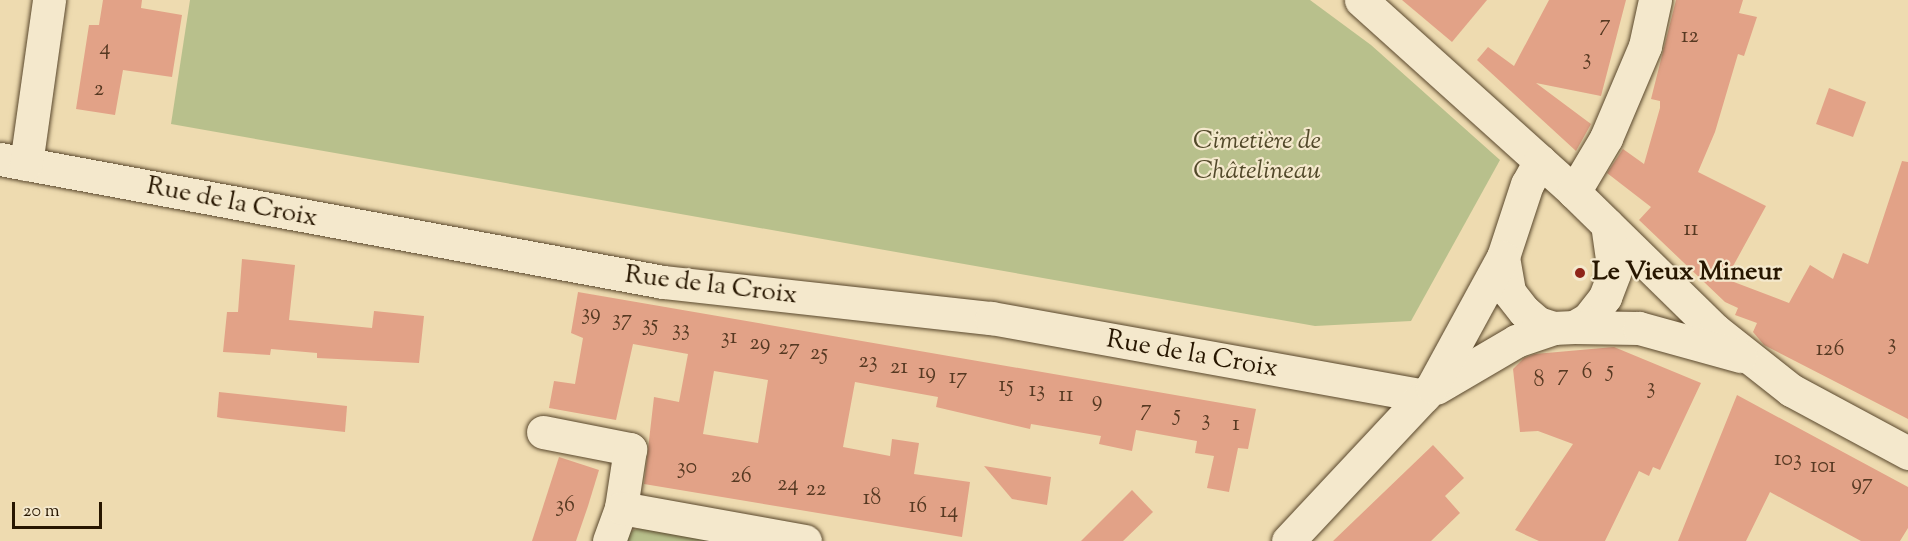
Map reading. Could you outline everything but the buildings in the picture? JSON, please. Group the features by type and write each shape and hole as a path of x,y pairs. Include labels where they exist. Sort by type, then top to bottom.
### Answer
{"street":[{"path":"13,162 49,0"},
{"path":"1361,0 1540,160 1715,330 1791,390 1908,453"},
{"path":"1574,192 1615,117 1645,45 1655,0"},
{"path":"1288,541 1424,396 1448,362 1503,257 1527,184 1540,160"},
{"name":"Rue de la Croix","path":"13,162 663,282 991,318 1424,396"},
{"path":"1424,396 1489,355 1588,319 1612,281 1607,224"},
{"path":"1503,257 1505,279 1516,302 1538,323 1563,327 1639,328 1751,358"},
{"path":"543,432 630,449 621,508 609,541"},
{"path":"621,508 805,541"}],"green space":[{"name":"Cimetière de Châtelineau","path":"190,0 1310,0 1371,45 1500,160 1411,321 1315,326 171,124"},
{"path":"647,525 744,541 620,541 629,532"}],"place":[{"name":"Le Vieux Mineur","path":"1580,273"}]}
